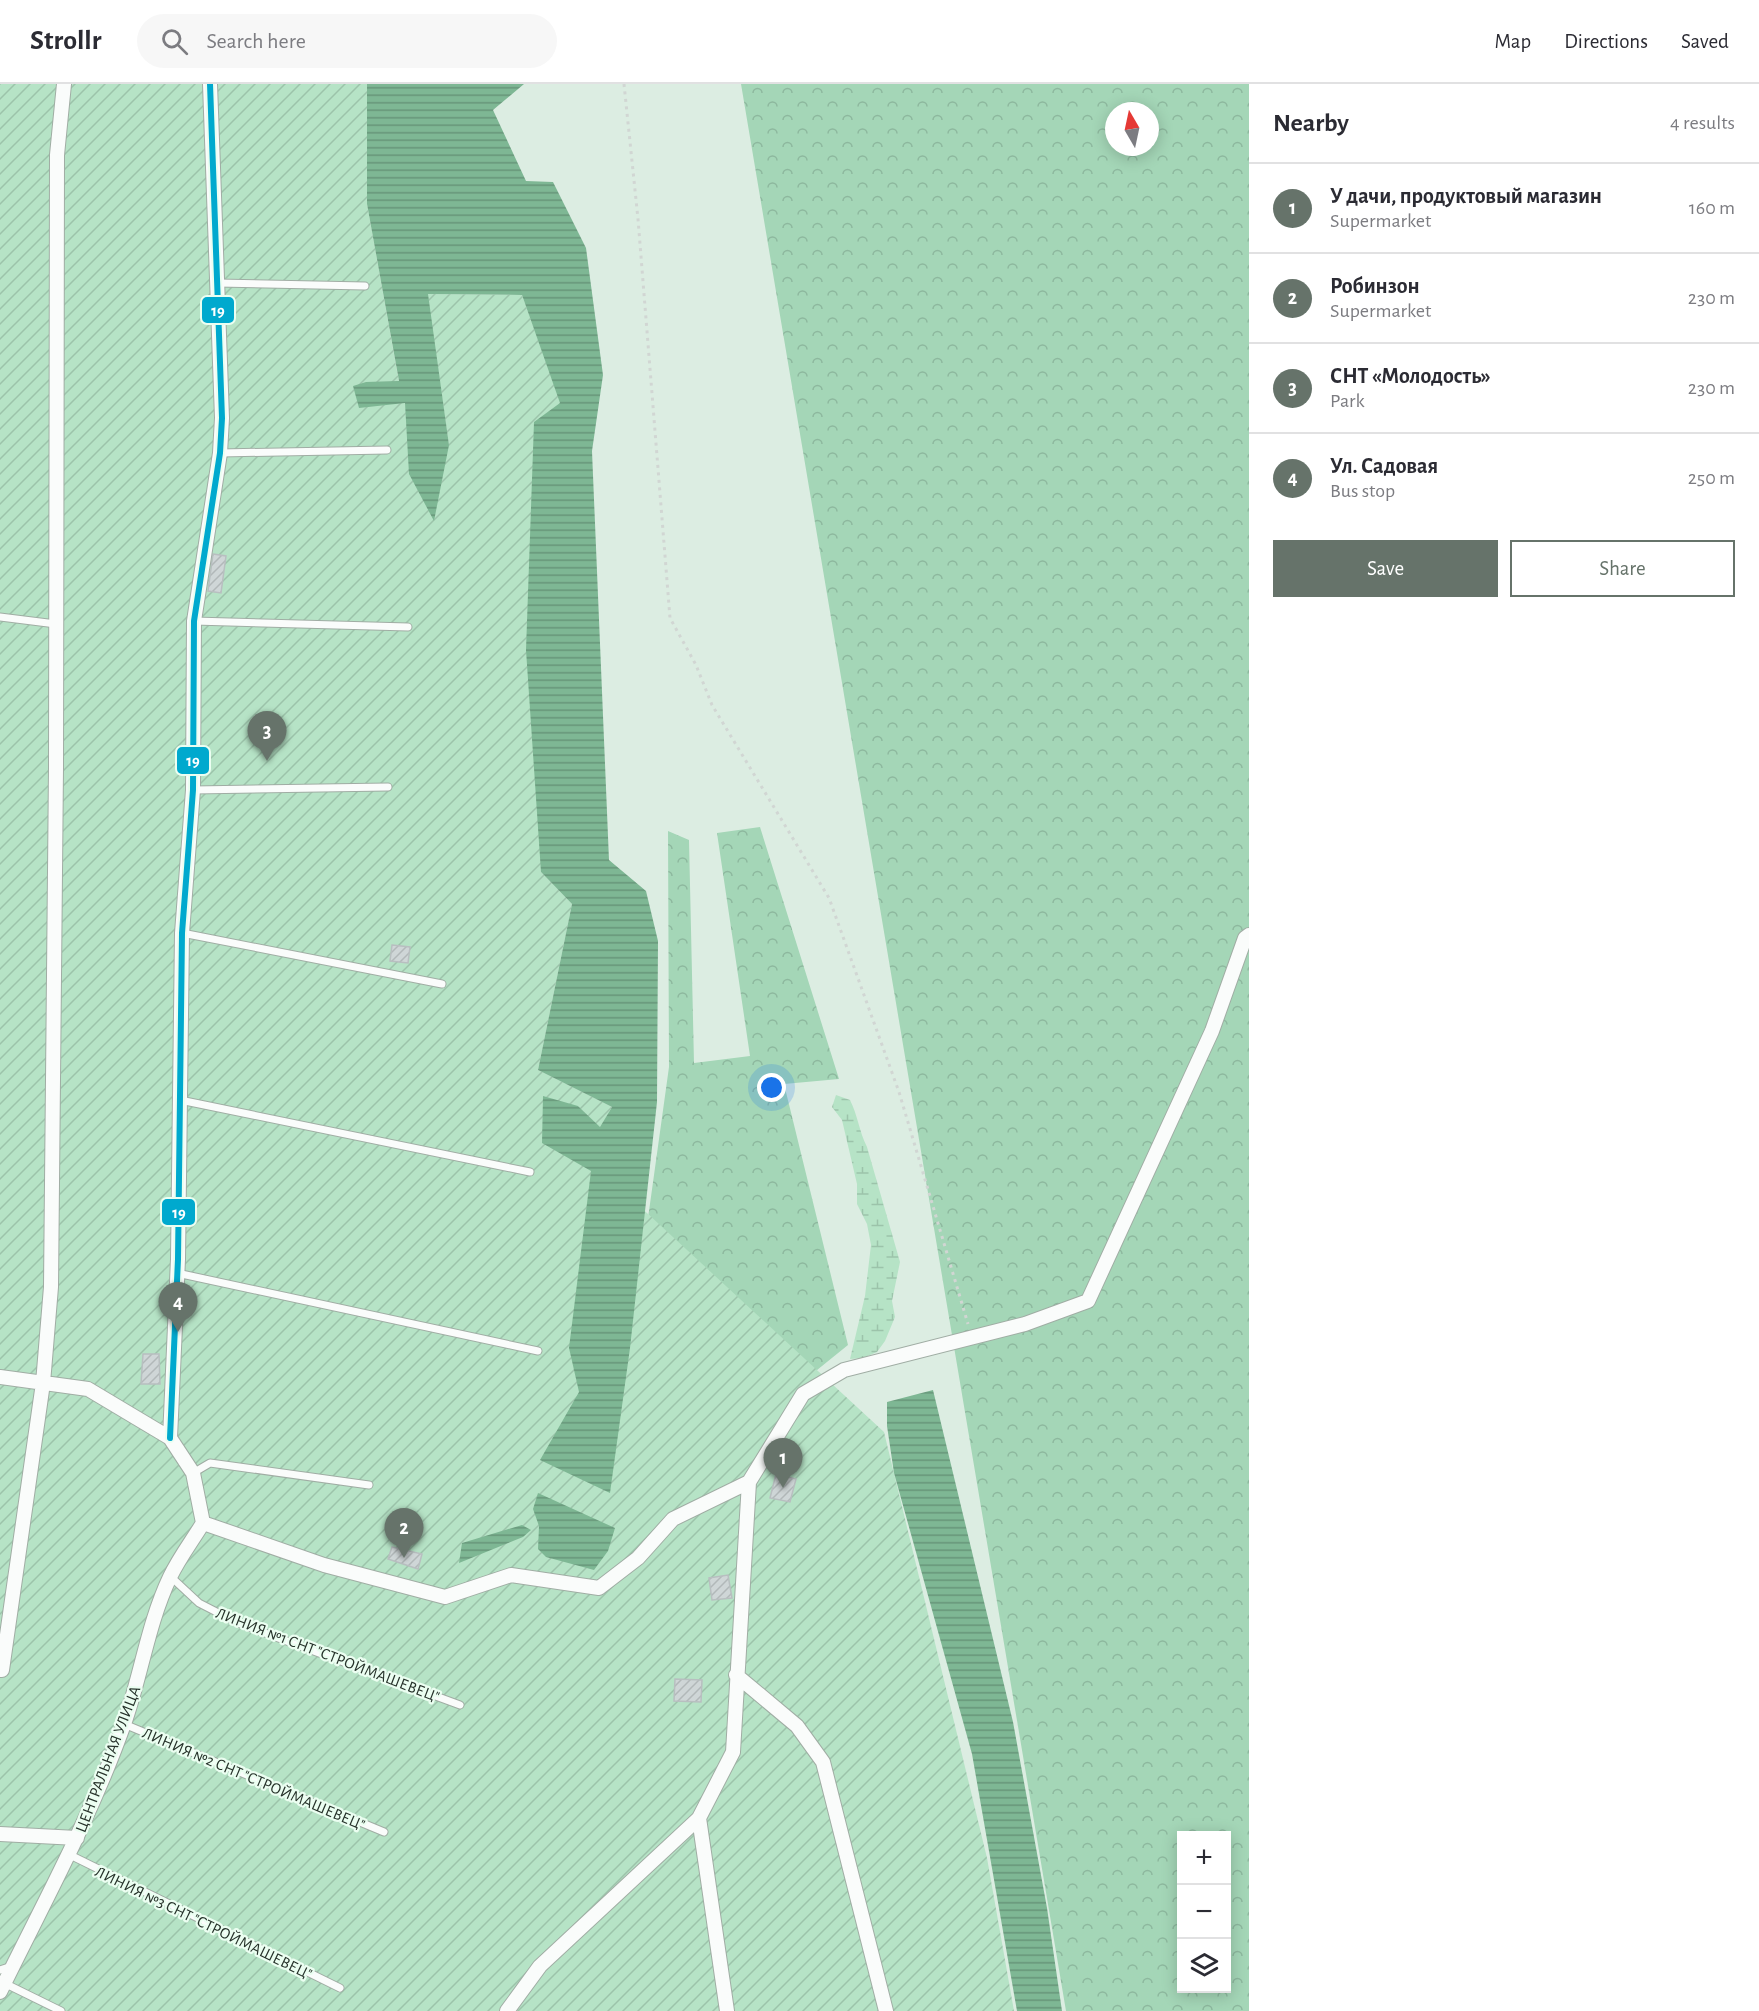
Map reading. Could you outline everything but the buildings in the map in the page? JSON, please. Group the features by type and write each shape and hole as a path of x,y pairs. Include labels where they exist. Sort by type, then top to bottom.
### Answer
{"street":[{"path":"0,1670 2,1670 43,1383 51,1287 57,155 64,84"},
{"path":"170,1438 177,1273 182,933 194,790 194,621 220,453 222,418 210,84"},
{"path":"507,2011 540,1966 699,1818 733,1752 749,1482 803,1395 844,1370 1025,1324 1088,1300 1212,1031 1245,938 1249,935"},
{"path":"0,1377 88,1389 170,1438 193,1473 204,1523 324,1565 445,1597 511,1575 599,1588 638,1558 673,1519 749,1482"},
{"name":"ЦЕНТРАЛЬНАЯ УЛИЦА","path":"2,1988 6,1968 77,1838 124,1724 170,1576 204,1523"},
{"path":"736,1675 797,1726 823,1762 886,2011"},
{"path":"699,1818 727,2011"},
{"path":"0,1834 77,1838"}],"lane":[{"path":"217,283 365,285"},
{"path":"220,453 387,450"},
{"path":"0,617 56,624"},
{"path":"194,621 408,627"},
{"path":"194,790 388,787"},
{"path":"182,933 441,984"},
{"path":"180,1100 530,1172"},
{"path":"177,1273 538,1351"},
{"path":"193,1473 210,1463 369,1485"},
{"name":"ЛИНИЯ №1 СНТ \"СТРОЙМАШЕВЕЦ\"","path":"170,1576 199,1603 238,1623 460,1705"},
{"name":"ЛИНИЯ №2 СНТ \"СТРОЙМАШЕВЕЦ\"","path":"124,1724 384,1832"},
{"name":"ЛИНИЯ №3 СНТ \"СТРОЙМАШЕВЕЦ\"","path":"68,1854 340,1988"},
{"path":"2,1988 61,2011"}],"path":[{"path":"624,84 638,219 670,618 696,665 712,705 829,898 899,1092 972,1337"}],"green space":[{"path":"0,84 367,84 367,204 399,382 366,382 405,403 449,445 427,294 522,295 561,403 541,872 572,904 538,1070 612,1107 600,1128 578,1106 591,1171 621,1189 884,1432 987,1858 1014,2011 0,2011"},
{"path":"741,84 1249,84 1249,2011 1066,2011"},
{"path":"760,827 839,1079 784,1084 848,1345 754,1421 600,1564 669,1067 668,831 689,840 694,1063 750,1056 717,833"},
{"path":"836,1095 850,1100 853,1106 900,1262 892,1301 895,1317 885,1341 877,1352 863,1358 850,1359 865,1296 871,1245 867,1224 857,1204 857,1184 842,1120 832,1107"}],"shaded area":[{"path":"367,84 524,84 493,110 526,181 553,182 586,248 603,375 592,451 609,860 646,891 658,941 657,1102 630,1348 610,1493 540,1460 579,1392 569,1348 591,1171 542,1143 543,1096 578,1106 600,1127 612,1107 538,1070 572,904 541,872 526,650 534,422 560,403 522,295 428,294 449,445 434,521 409,474 405,403 359,408 353,386 366,382 399,381 367,204"},
{"path":"933,1390 1013,1722 1047,1908 1062,2011 1017,2011 972,1754 894,1473 887,1426 887,1402"},
{"path":"538,1493 615,1528 608,1551 594,1570 546,1557 538,1549 539,1526 533,1509"},
{"path":"522,1525 531,1530 523,1537 459,1563 462,1543"}],"transit line":[{"name":"19","path":"170,1438 178,1259 182,933 193,790 194,621 220,453 222,418 210,84"}],"place":[{"name":"СНТ «Молодость»","path":"267,761"},
{"name":"Ул. Садовая","path":"178,1332"},
{"name":"У дачи, продуктовый магазин","path":"783,1488"},
{"name":"Робинзон","path":"404,1558"}]}
